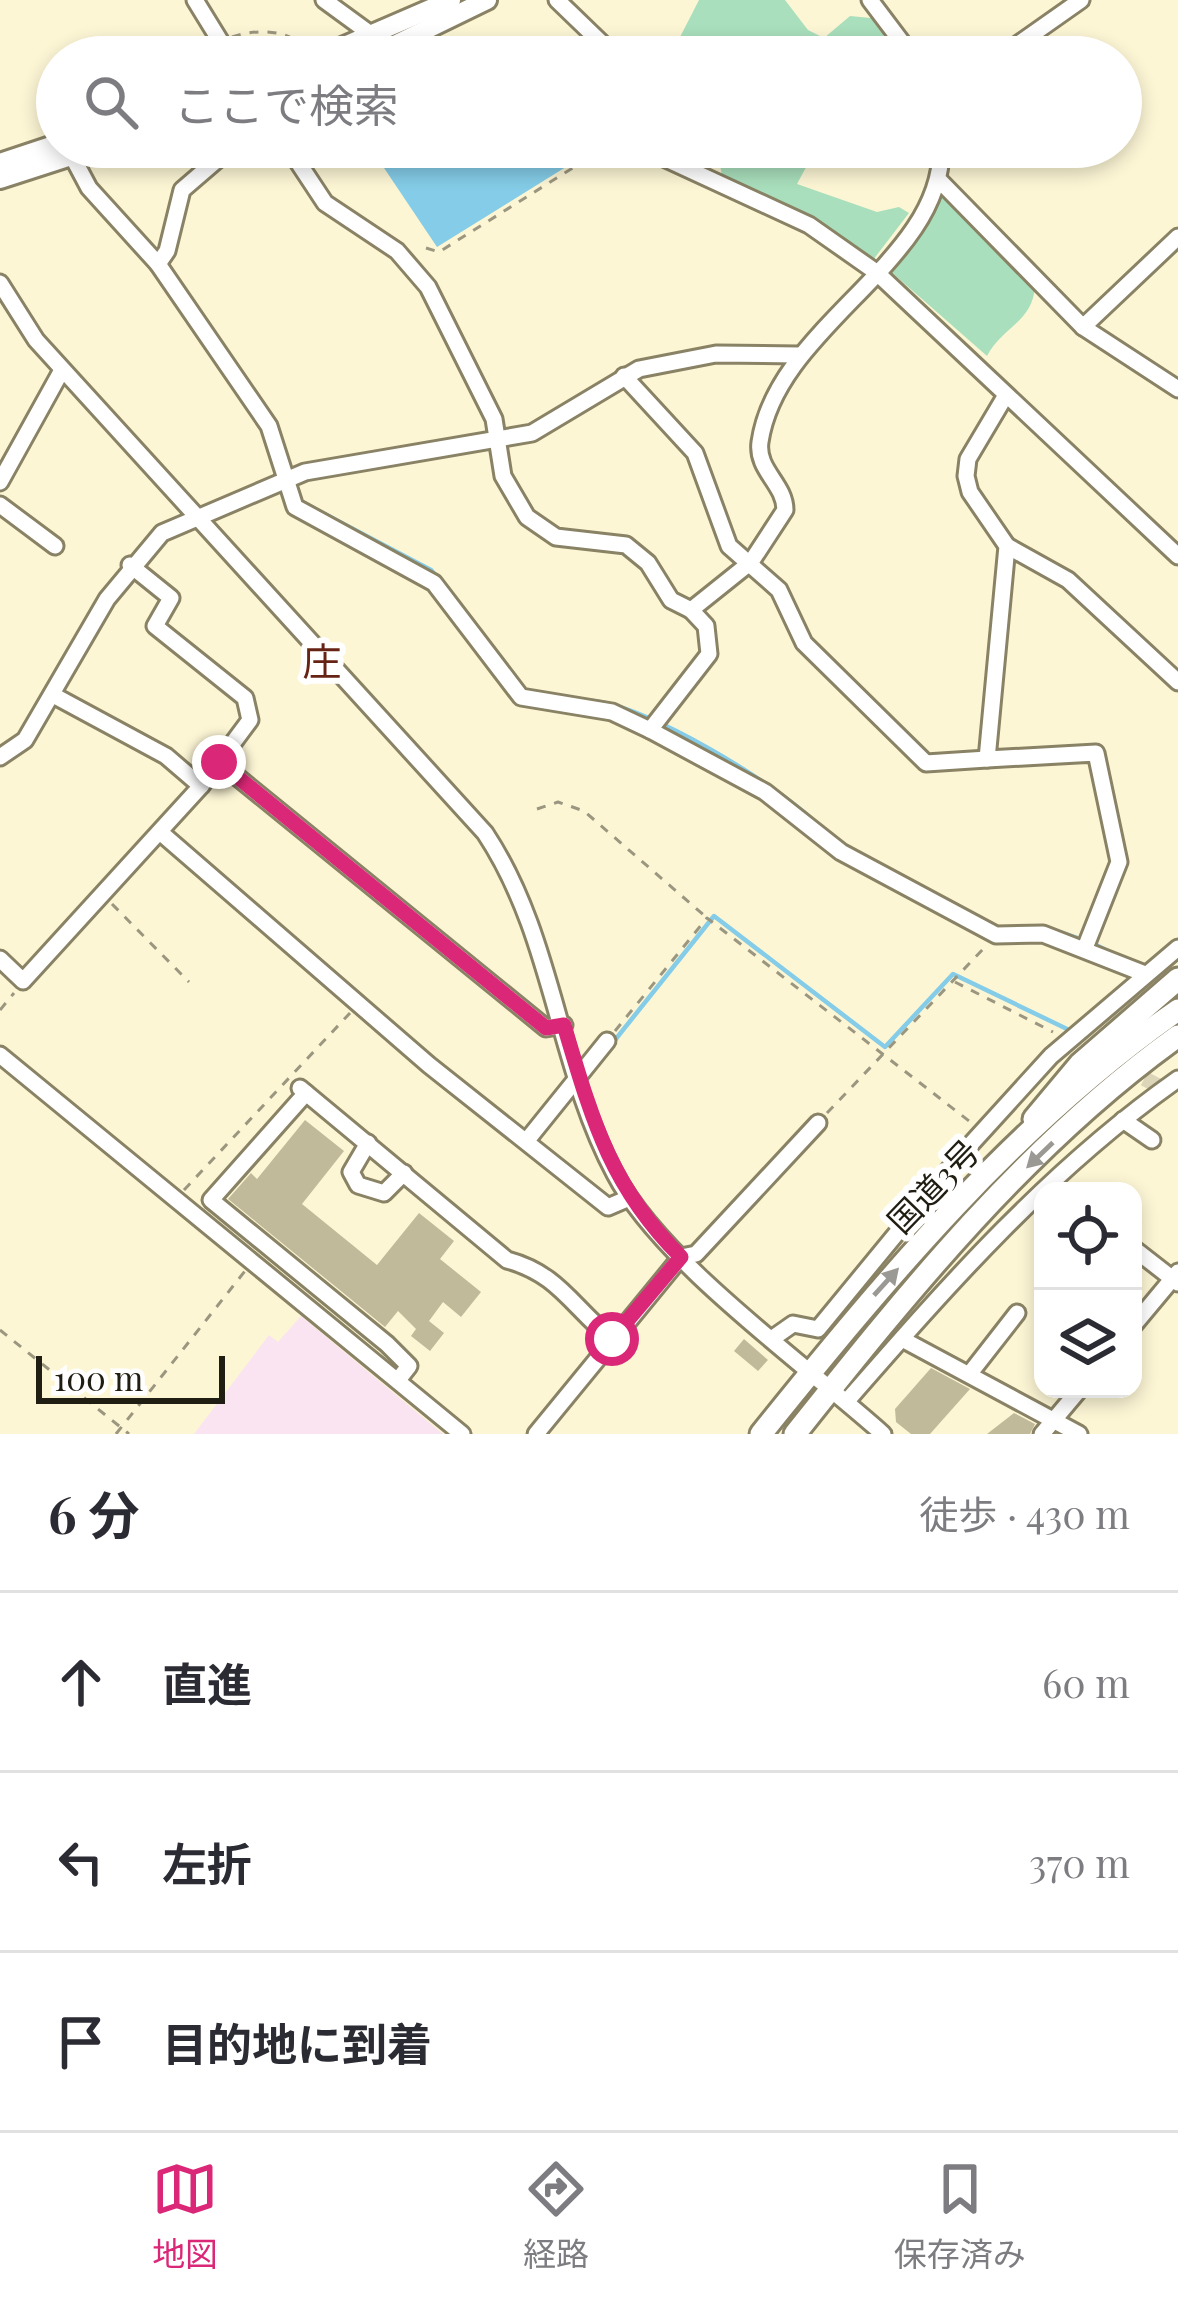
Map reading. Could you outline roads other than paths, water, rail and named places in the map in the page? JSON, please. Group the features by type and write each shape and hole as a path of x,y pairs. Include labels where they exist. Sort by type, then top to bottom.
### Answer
{"highway":[{"path":"1021,1140 1048,1096 1178,979"},
{"name":"国道3号","path":"761,1434 904,1262 1021,1140 1114,1057 1178,1010"},
{"name":"国道3号","path":"795,1434 839,1395 965,1229 1126,1076 1178,1036"}],"main road":[{"path":"404,36 451,0"},
{"path":"413,36 487,0"},
{"path":"0,163 36,156"},
{"path":"0,179 36,163"}],"street":[{"path":"195,0 216,36"},
{"path":"324,0 375,36"},
{"path":"556,0 594,36"},
{"path":"870,0 897,36"},
{"path":"1030,36 1081,0"},
{"path":"76,168 158,264 269,425 295,506 434,583 521,697 612,712 650,730 765,792 841,852 996,935 1042,934 1145,974"},
{"path":"158,264 167,251 182,190 208,168"},
{"path":"301,168 325,203 417,270 448,325 499,441 502,476 542,531 626,545 647,563 670,600 691,610 706,626 709,654 650,730"},
{"path":"687,168 790,214 876,272 1178,556"},
{"path":"691,610 751,562 784,510 785,500 762,461 760,441 798,355 876,272 940,182 940,168"},
{"path":"940,182 1083,327 1178,389"},
{"path":"1083,327 1178,237"},
{"path":"0,283 18,316 62,370 485,833 529,915 599,1139 629,1198 681,1257 883,1434"},
{"path":"0,757 25,740 130,566 162,532 285,481 377,456 532,434 624,376 716,354 798,355"},
{"path":"0,482 62,370"},
{"path":"624,376 695,453 729,546 779,590 804,643 926,763 1096,753 1119,862 1085,948"},
{"path":"1006,395 968,459 970,492 1007,546 1068,580 1178,682"},
{"path":"0,505 55,546"},
{"path":"987,758 1007,546"},
{"path":"0,959 23,981 201,786 250,720 250,706 154,626 171,598 130,566"},
{"path":"53,695 166,756 201,786"},
{"path":"219,762 546,1028 564,1025"},
{"path":"160,832 608,1207 629,1198"},
{"path":"773,1338 794,1324 818,1329 984,1133 1070,1041 1178,948"},
{"path":"528,1139 607,1041"},
{"path":"0,1055 462,1434"},
{"path":"1059,1182 1123,1120 1173,1087"},
{"path":"398,1380 409,1366 387,1344 211,1200 302,1090 508,1260 547,1273 612,1339"},
{"path":"1123,1120 1152,1140"},
{"path":"536,1434 681,1257 696,1254 818,1123"},
{"path":"368,1143 351,1172 358,1185 384,1193 404,1173"},
{"path":"839,1395 1034,1207"},
{"path":"1142,1254 1176,1278 1142,1316"},
{"path":"971,1372 1017,1313"},
{"path":"902,1339 971,1372 1048,1427 1079,1434"},
{"path":"1048,1427 1072,1398"}],"water":[{"path":"384,168 564,168 437,247"}],"waterway":[{"path":"300,501 431,570 467,614"},
{"path":"592,701 645,716 710,749 816,823"},
{"path":"849,848 971,913"},
{"path":"611,1045 714,916 885,1047 953,974 1067,1029"},
{"path":"1044,927 1083,940"},
{"path":"1094,944 1116,955"}],"tunnel":[{"path":"1124,1068 1164,1089"}],"district":[{"name":"庄","path":"322,660"}]}
